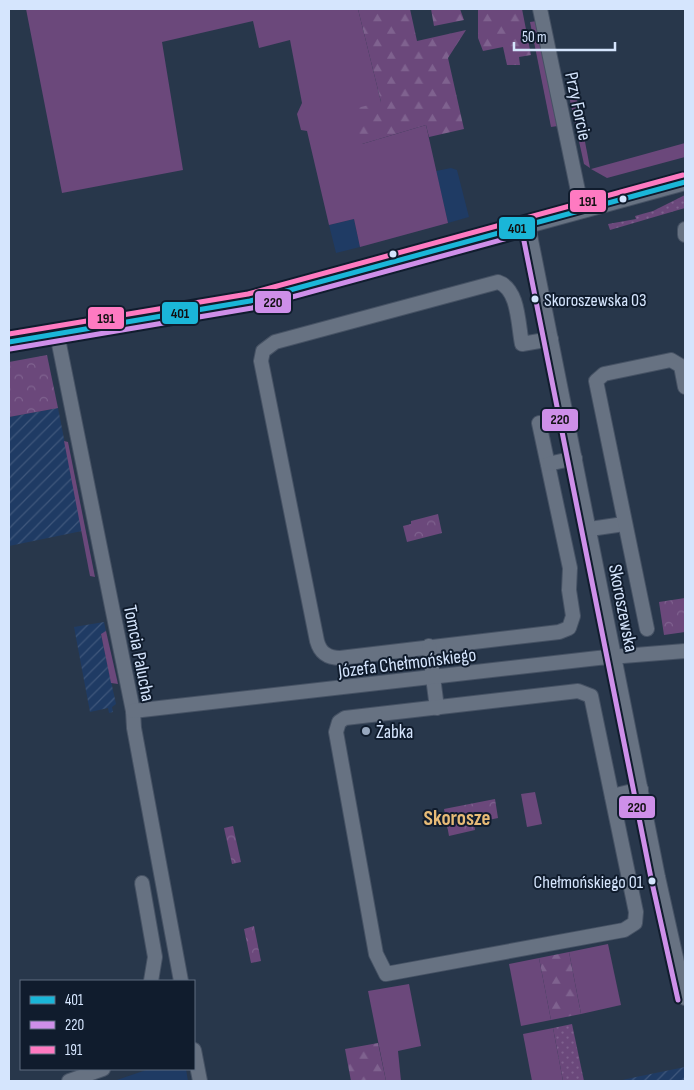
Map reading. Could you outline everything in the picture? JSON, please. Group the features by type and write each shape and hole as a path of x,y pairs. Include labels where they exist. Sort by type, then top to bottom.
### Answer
{"street":[{"name":"Przy Forcie","path":"540,9 582,210"},
{"path":"9,342 250,301 685,182"},
{"name":"Skoroszewska","path":"528,225 641,790 685,998"},
{"path":"685,229 685,235"},
{"path":"539,423 570,568 568,590 573,612 572,624 559,632 334,658 324,653 318,646 261,361 262,351 274,342 498,282 508,288 513,297 522,344 551,339"},
{"name":"Tomcia Palucha","path":"57,334 133,711 134,728 181,980"},
{"path":"646,629 596,384 598,378 604,374 671,360 676,361 681,366 685,387"},
{"path":"548,464 575,458"},
{"path":"590,529 624,524"},
{"path":"429,646 436,708"},
{"name":"Józefa Chełmońskiego","path":"133,711 615,657 685,651"},
{"path":"578,691 591,696 612,796 636,912 635,923 624,930 386,974 376,954 336,726 345,718 578,691"},
{"path":"612,796 641,790"},
{"path":"142,884 155,957 151,980"},
{"path":"195,1055 200,1081"},
{"path":"69,1081 100,1070"}],"shaded area":[{"path":"451,168 457,170 469,217 448,223 436,171"},
{"path":"354,219 360,247 336,253 329,225"},
{"path":"58,408 82,531 9,546 9,417"},
{"path":"104,622 106,631 101,635 116,704 112,707 113,712 109,713 108,708 90,712 74,627"},
{"path":"685,1067 685,1081 618,1081 636,1077"},
{"path":"146,1070 186,1070 188,1081 114,1081"}],"green space":[{"path":"26,9 358,9 381,102 362,144 426,125 448,223 360,247 354,219 329,225 307,131 301,130 297,114 302,103 290,40 259,48 253,21 162,42 183,170 62,193"},
{"path":"358,9 410,9 417,41 466,30 448,58 464,129 429,137 426,125 362,144 353,109 381,102"},
{"path":"431,9 460,9 464,20 434,26"},
{"path":"478,9 522,9 531,55 519,57 520,65 507,65 503,47 483,51 478,38"},
{"path":"537,21 558,126 551,127 530,22"},
{"path":"576,94 590,168 584,164 569,96"},
{"path":"685,143 685,157 607,178 591,169"},
{"path":"685,195 685,208 610,230 608,224 636,219 635,216 653,211"},
{"path":"47,355 58,408 9,417 9,362"},
{"path":"64,441 68,442 95,577 90,576"},
{"path":"438,514 442,533 407,542 403,526 411,524 411,521"},
{"path":"685,598 685,632 664,635 659,602"},
{"path":"106,631 118,684 111,683 101,634"},
{"path":"535,792 542,824 527,827 521,794"},
{"path":"495,799 498,818 474,823 475,830 449,836 444,809"},
{"path":"233,826 241,862 232,864 224,828"},
{"path":"254,926 261,961 251,963 244,929"},
{"path":"608,944 621,1005 581,1014 569,952"},
{"path":"569,952 581,1014 551,1020 539,958"},
{"path":"539,958 551,1020 521,1026 509,964"},
{"path":"409,984 421,1046 398,1051 401,1081 386,1081 368,991"},
{"path":"572,1024 584,1081 563,1081 553,1028"},
{"path":"553,1028 563,1081 532,1081 523,1034"},
{"path":"378,1043 386,1081 351,1081 345,1049"}],"transit line":[{"name":"191","path":"9,334 248,294 683,175"},
{"name":"401","path":"9,342 250,301 685,182"},
{"name":"220","path":"521,226 651,878 678,1000"},
{"name":"220","path":"10,349 252,308 530,232"}],"place":[{"name":"Skoroszewska 03","path":"535,299"},
{"name":"Żabka","path":"366,731"},
{"name":"Chełmońskiego 01","path":"652,881"}],"district":[{"name":"Skorosze","path":"457,818"}]}
